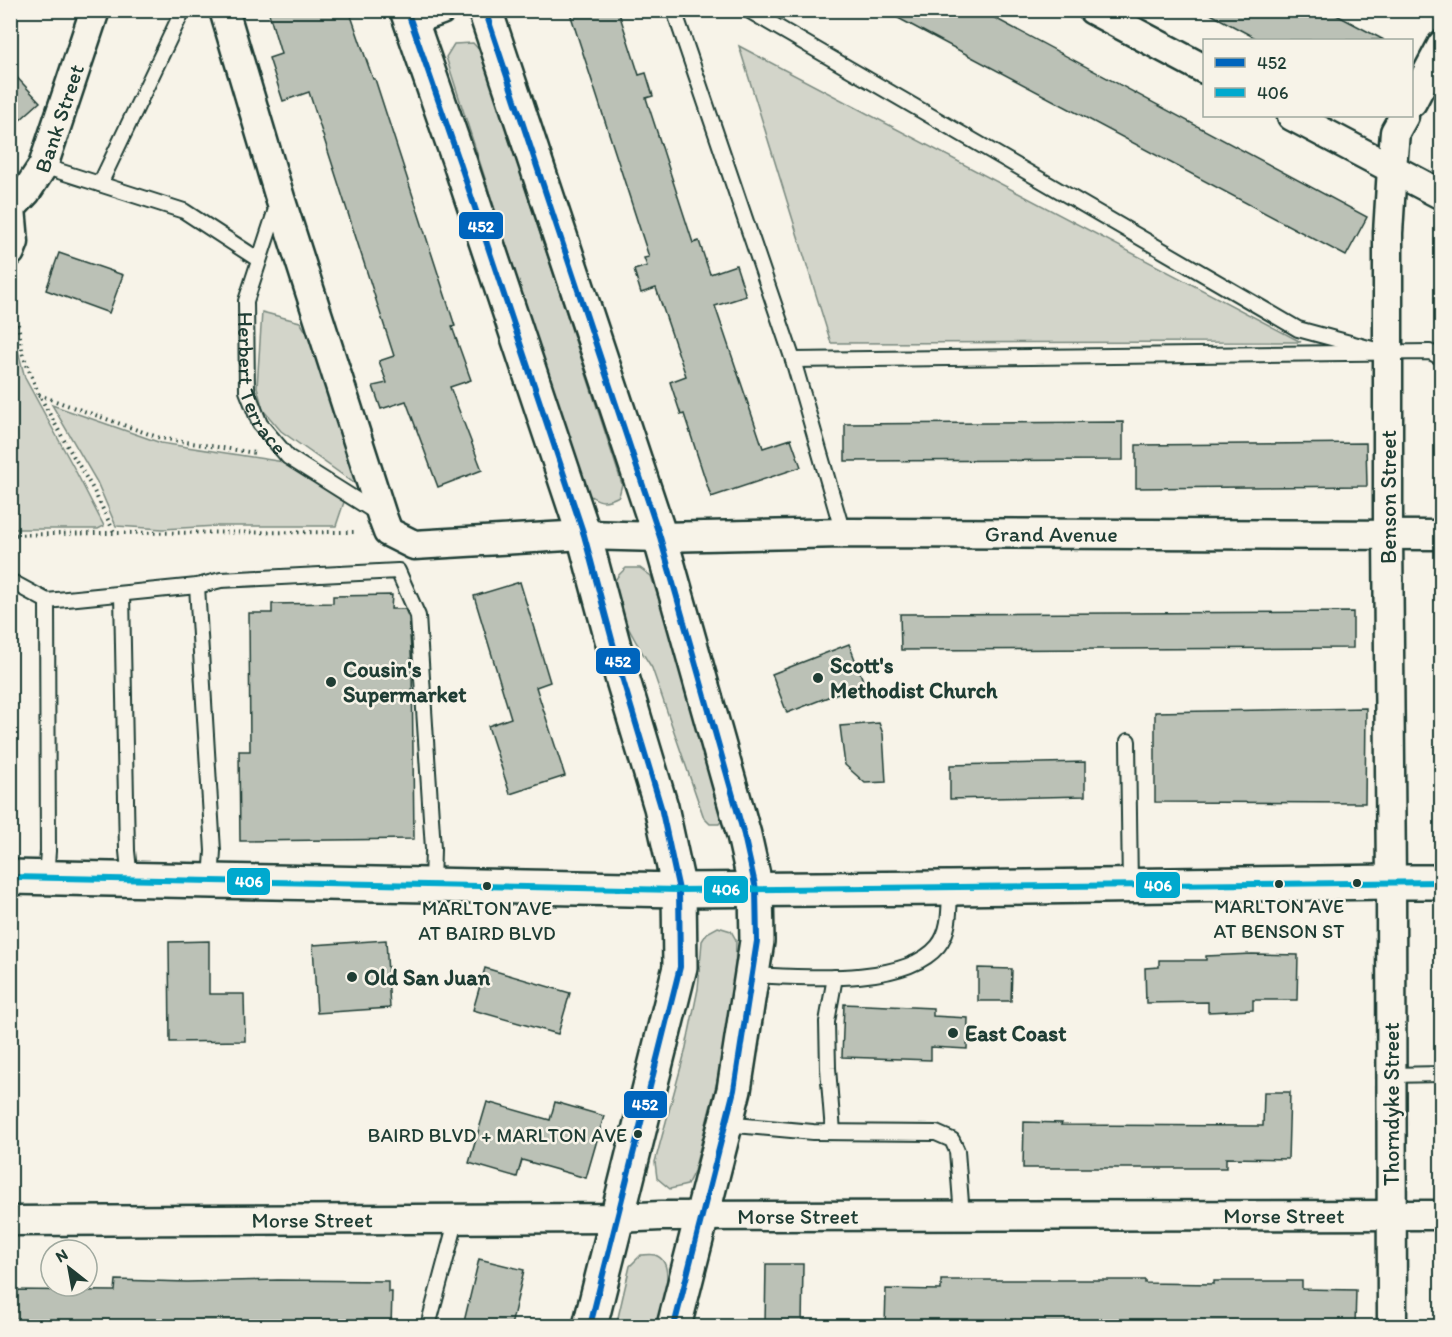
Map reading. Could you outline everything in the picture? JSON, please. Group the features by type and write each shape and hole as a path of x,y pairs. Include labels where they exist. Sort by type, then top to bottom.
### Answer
{"main road":[{"path":"485,10 660,537 744,835 756,889 757,941 734,1090 674,1326"},
{"path":"409,16 584,535 622,677 661,807 679,890 680,967 590,1326"},
{"path":"10,877 679,890 1442,882"}],"street":[{"name":"Bank Street","path":"10,252 14,242 11,208 26,192 43,166 95,10"},
{"path":"224,10 280,198 385,524"},
{"path":"409,16 441,10"},
{"path":"1093,10 1203,68"},
{"path":"1413,100 1442,45"},
{"path":"1294,117 1442,195"},
{"name":"Benson Street","path":"1391,882 1388,233 1395,132 1403,117"},
{"name":"Herbert Terrace","path":"385,524 414,544 584,535 660,537"},
{"name":"Grand Avenue","path":"660,537 843,533 1442,535"},
{"name":"Thorndyke Street","path":"1391,882 1392,1326"},
{"name":"Morse Street","path":"10,1221 702,1216 1442,1215"}],"lane":[{"path":"100,184 183,10"},
{"path":"674,10 793,360 843,533"},
{"path":"748,10 1298,329 1387,353"},
{"path":"43,166 184,211 259,260"},
{"name":"Herbert Terrace","path":"280,198 246,301 247,391 260,424 288,457 385,524"},
{"path":"793,360 1430,352 1442,358"},
{"path":"10,582 48,601 197,586 221,580 398,571 418,616 433,849 432,885"},
{"path":"197,586 213,851 211,881"},
{"path":"122,594 130,880"},
{"path":"46,878 48,851 48,601"},
{"path":"1128,741 1130,886"},
{"path":"752,975 851,978 888,971 920,961 938,945 948,922 950,888"},
{"path":"833,1132 827,1022 835,977"},
{"path":"1390,1075 1442,1074"},
{"path":"725,1124 813,1132 936,1133 952,1140 957,1151 962,1216"},
{"path":"428,1326 457,1218"}],"path":[{"path":"18,324 23,355 39,395 93,489 115,534"},
{"path":"39,395 160,438 288,457"},
{"path":"10,536 385,524"}],"shaded area":[{"path":"473,43 481,52 622,484 619,496 609,500 598,500 586,493 446,57 454,44"},
{"path":"739,46 1301,342 831,343"},
{"path":"262,312 300,322 315,346 361,488 281,431 263,410 257,387"},
{"path":"11,324 25,378 104,526 98,529 11,529"},
{"path":"52,405 161,443 284,462 345,499 336,526 217,526 163,529 116,526 97,482"},
{"path":"626,568 640,568 651,576 720,782 725,817 719,824 710,824 704,818 652,668 633,637 616,599 616,579"},
{"path":"718,927 731,931 736,940 735,982 723,1058 694,1171 687,1185 670,1189 657,1178 655,1162 685,1052 698,989 702,941 707,933"},
{"path":"641,1255 655,1255 666,1267 666,1288 656,1326 616,1326 630,1266"}],"building":[{"path":"268,10 349,10 373,79 375,79 455,326 452,327 471,380 450,387 482,470 438,487 406,401 381,409 373,386 387,383 379,361 394,356 309,92 283,101 269,58 281,54"},
{"path":"569,10 618,10 639,75 646,73 653,96 646,98 693,243 699,241 710,274 736,265 746,296 715,306 763,448 791,439 801,467 711,497 684,414 681,415 670,382 686,376 656,288 641,293 634,270 647,266 644,258 649,257"},
{"path":"883,10 980,10 1367,217 1346,256"},
{"path":"1203,10 1327,10 1382,39 1257,39"},
{"path":"10,70 40,102 10,129"},
{"path":"59,253 123,275 109,313 46,290"},
{"path":"1123,422 1123,460 845,461 845,424"},
{"path":"1366,443 1367,486 1136,488 1136,445"},
{"path":"520,582 550,682 536,687 565,776 510,794 488,726 511,718 474,596"},
{"name":"Cousin's Supermarket","path":"392,595 391,609 405,609 409,618 412,668 414,839 240,841 239,751 250,751 249,613 272,613 272,604 333,603 333,596"},
{"path":"1353,612 1353,648 901,650 900,614"},
{"name":"Scott's Methodist Church","path":"849,644 864,683 787,713 772,674"},
{"path":"1366,708 1365,803 1155,802 1155,712"},
{"path":"879,723 883,734 886,782 865,783 845,765 840,726"},
{"path":"1085,762 1085,796 950,799 950,765"},
{"name":"Old San Juan","path":"386,940 390,1008 317,1013 313,945"},
{"path":"209,941 209,994 244,994 245,1041 170,1042 169,942"},
{"path":"1298,955 1297,1000 1253,1000 1253,1010 1208,1012 1208,1002 1146,1003 1145,968 1159,967 1159,960 1206,960 1206,956"},
{"path":"485,968 570,993 558,1034 473,1010"},
{"path":"978,968 1012,969 1011,1001 978,1001"},
{"name":"East Coast","path":"844,1004 933,1008 933,1016 968,1018 967,1049 931,1047 931,1060 842,1057"},
{"path":"1264,1092 1290,1092 1288,1159 1226,1158 1226,1168 1023,1168 1024,1122 1062,1123 1061,1125 1263,1126"},
{"path":"487,1102 550,1120 555,1102 604,1116 586,1178 522,1160 517,1177 469,1163"},
{"path":"479,1259 524,1270 511,1326 463,1326"},
{"path":"766,1264 803,1264 802,1326 765,1326"},
{"path":"116,1280 388,1281 388,1292 392,1292 391,1326 10,1326 10,1290 39,1290 39,1298 99,1298 99,1291 115,1291"},
{"path":"941,1280 1145,1280 1145,1283 1214,1284 1214,1281 1302,1281 1302,1289 1356,1290 1355,1326 885,1326 886,1289 941,1290"}],"transit line":[{"name":"452","path":"407,10 584,535 622,677 661,807 679,890 680,967 590,1326"},
{"name":"452","path":"485,10 660,537 744,835 756,889 757,941 734,1090 674,1326"},
{"name":"406","path":"10,877 679,890 1442,882"}],"place":[{"name":"Scott's Methodist Church","path":"818,678"},
{"name":"Cousin's Supermarket","path":"331,682"},
{"name":"MARLTON AVE AT BENSON ST","path":"1279,884"},
{"name":"MARLTON AVE AT BAIRD BLVD","path":"487,886"},
{"name":"Old San Juan","path":"352,977"},
{"name":"East Coast","path":"953,1033"},
{"name":"BAIRD BLVD + MARLTON AVE","path":"638,1134"}]}
